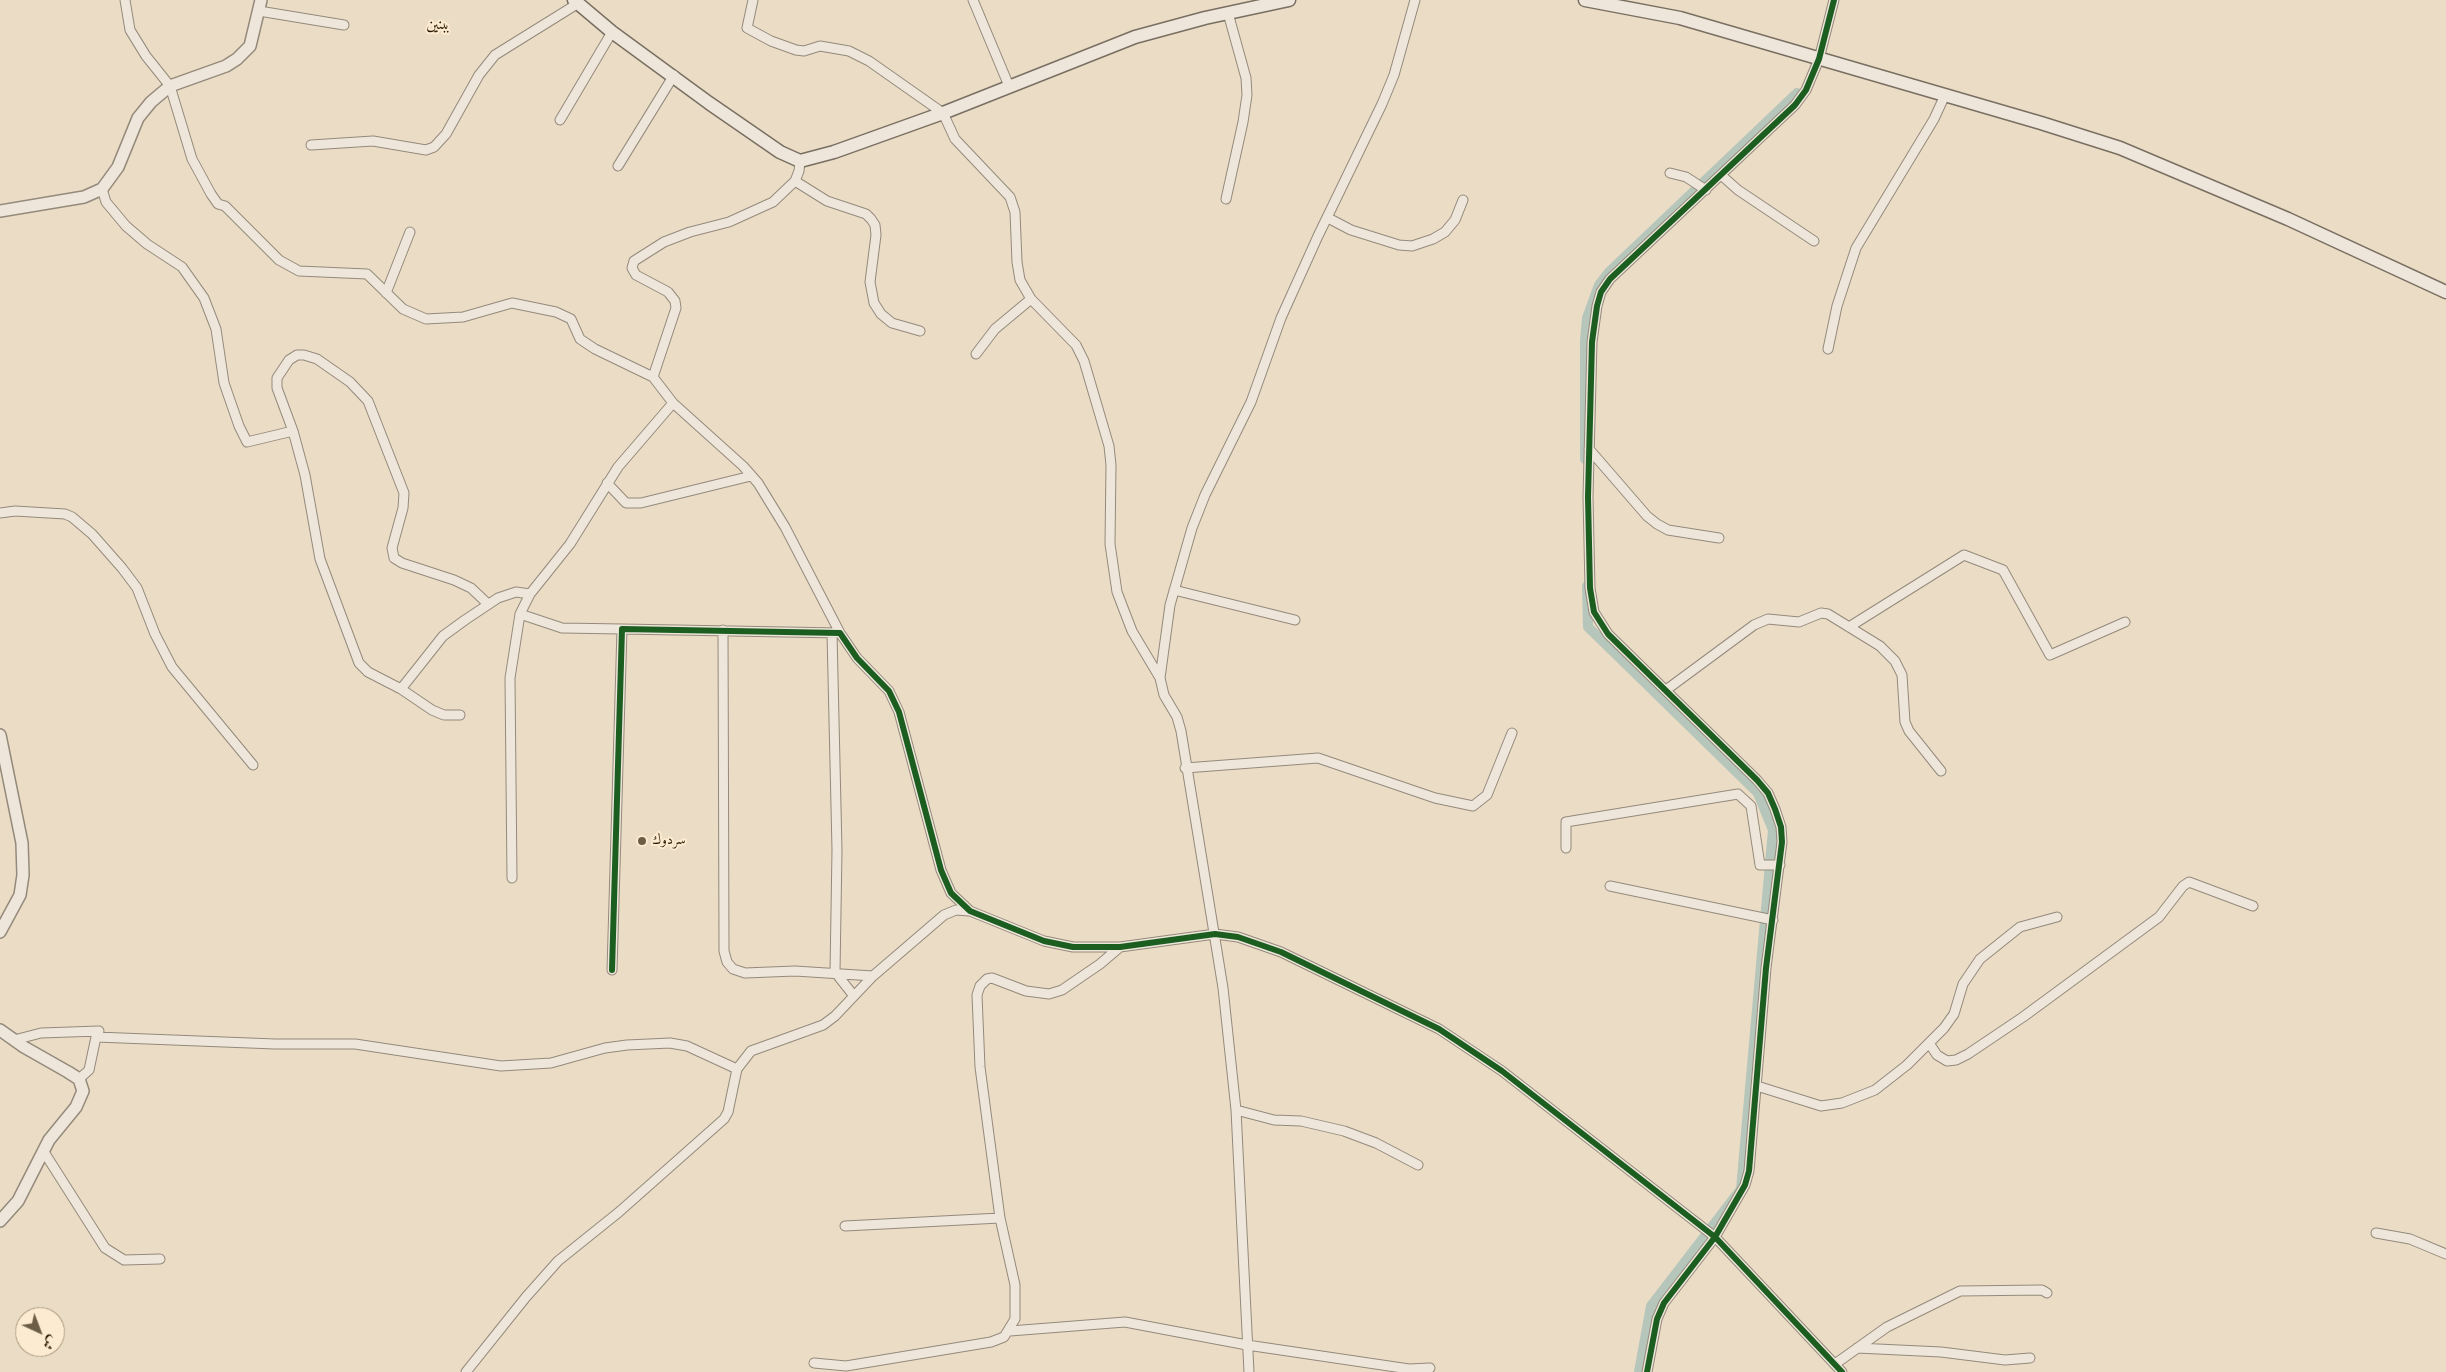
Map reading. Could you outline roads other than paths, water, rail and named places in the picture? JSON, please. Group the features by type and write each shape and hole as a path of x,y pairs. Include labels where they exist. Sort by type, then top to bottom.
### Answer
{"main road":[{"path":"576,2 612,32 674,75 709,103 780,152 800,161 834,152 942,113 1135,37 1228,13 1289,0"},
{"path":"1586,0 1680,18 2059,128 2148,159 2288,219 2446,292"}],"street":[{"path":"125,0 130,30 135,40 170,86 192,160 218,204 226,206 267,249 287,266 299,271 366,274 403,308 426,319 463,316 512,303 556,312 571,319 580,339 604,354 653,377 673,403 752,476 785,527 836,633 889,691 899,712 941,870 952,894 970,910 1044,942 1076,947 1120,947 1216,934 1238,937 1281,952 1440,1029 1502,1071 1715,1237 1842,1372"},
{"path":"753,0 747,28 772,41 796,50 804,51 820,46 849,51 869,61 942,113 955,139 1010,197 1015,212 1018,272 1025,291 1068,335 1081,353 1084,361 1109,446 1111,465 1110,544 1116,592 1132,631 1160,678 1164,695 1177,717 1216,934 1236,1110 1249,1372"},
{"path":"973,0 1009,86"},
{"path":"1160,678 1174,590 1192,528 1205,495 1251,402 1281,318 1394,75 1415,0"},
{"path":"1647,1372 1657,1319 1664,1303 1715,1237 1745,1185 1757,1086 1766,968 1780,865 1781,827 1768,793 1757,780 1608,634 1594,612 1590,588 1589,449 1592,342 1601,292 1615,275 1796,105 1806,90 1819,59 1834,0"},
{"path":"310,145 367,140 426,150 434,147 446,134 479,75 495,55 576,2"},
{"path":"0,211 84,197 102,189 118,167 142,113 170,86 226,66 237,60 250,46 260,6 344,25"},
{"path":"1226,199 1243,122 1246,95 1246,78 1228,13"},
{"path":"560,120 612,32"},
{"path":"618,166 674,75"},
{"path":"1828,349 1837,306 1856,248 1934,119 1945,95"},
{"path":"653,377 676,304 668,292 642,280 635,274 632,265 634,261 664,242 690,232 729,222 762,208 782,196 795,181 800,161"},
{"path":"1670,173 1686,177 1706,190"},
{"path":"1721,175 1744,194 1814,241"},
{"path":"795,181 827,201 866,214 871,219 875,226 876,235 870,282 874,302 881,314 892,323 920,331"},
{"path":"102,189 106,202 126,226 147,244 182,266 204,298 216,329 224,383 239,426 247,442 293,431"},
{"path":"1328,218 1351,230 1399,245 1412,246 1433,239 1445,232 1455,220 1463,200"},
{"path":"386,293 410,232"},
{"path":"976,354 995,329 1031,299"},
{"path":"460,716 444,715 432,710 401,689 368,672 359,662 320,559 309,494 293,431 276,382 280,371 289,360 304,355 317,359 356,387 368,401 404,493 403,508 392,548 394,558 402,563 454,580 471,588 488,604"},
{"path":"512,878 510,678 520,614 530,594 570,544 618,466 673,403"},
{"path":"1589,449 1647,516 1657,524 1668,530 1719,538"},
{"path":"607,483 626,502 641,503 752,476"},
{"path":"0,513 15,511 65,514 72,517 92,534 122,568 136,588 155,634 172,667 252,765"},
{"path":"1849,627 1870,612 1941,572 1964,555 2003,570 2050,655 2125,622"},
{"path":"1174,590 1295,620"},
{"path":"401,689 443,636 498,598 516,592 530,594"},
{"path":"1666,690 1754,625 1768,619 1799,622 1821,613 1828,614 1880,646 1895,661 1902,675 1905,722 1909,731 1941,771"},
{"path":"520,614 562,628 836,633"},
{"path":"612,970 622,629"},
{"path":"723,630 724,951 727,962 733,970 745,973 835,972 874,976"},
{"path":"836,633 837,850 835,972 854,996"},
{"path":"1185,768 1318,758 1435,798 1473,806 1487,795 1512,733"},
{"path":"0,735 22,843 23,875 20,895 0,932"},
{"path":"1566,848 1566,822 1738,794 1751,806 1760,866 1780,865"},
{"path":"1929,1043 1937,1055 1947,1061 1956,1060 1968,1054 2159,918 2183,886 2189,882 2253,906"},
{"path":"1610,886 1772,920"},
{"path":"466,1372 526,1297 558,1261 619,1212 724,1119 728,1112 737,1069 751,1051 823,1025 835,1016 874,976 944,915 956,910 970,910"},
{"path":"1757,1086 1821,1106 1842,1103 1862,1097 1887,1082 1907,1066 1954,1014 1963,984 1980,959 2020,927 2057,917"},
{"path":"814,1363 846,1366 902,1357 991,1342 1004,1337 1010,1331 1015,1319 1015,1285 1000,1218 980,1067 977,995 980,986 987,979 992,978 1026,992 1049,994 1062,990 1100,964 1120,947"},
{"path":"0,1030 78,1080 83,1091 80,1101 52,1134 18,1201 0,1221"},
{"path":"14,1040 41,1033 99,1031"},
{"path":"78,1080 89,1070 96,1037 275,1044 355,1044 501,1066 551,1063 620,1046 649,1042 670,1043 687,1046 737,1069"},
{"path":"1236,1110 1274,1120 1301,1121 1344,1131 1376,1143 1418,1166"},
{"path":"44,1152 105,1248 124,1260 160,1259"},
{"path":"845,1226 1000,1218"},
{"path":"2376,1233 2410,1239 2446,1254"},
{"path":"1835,1364 1887,1327 1960,1291 2042,1290 2047,1293"},
{"path":"1010,1331 1125,1322 1248,1345 1410,1368 1430,1368"},
{"path":"1857,1348 1941,1352 2005,1360 2030,1358"}],"waterway":[{"path":"1585,459 1585,341 1587,318 1599,285 1609,272 1797,93"},
{"path":"1587,586 1588,627 1758,793 1773,830 1741,1189 1651,1306 1639,1372"}],"place":[{"name":"سردوك","path":"642,841"}],"district":[{"name":"ببنين","path":"438,25"}]}
